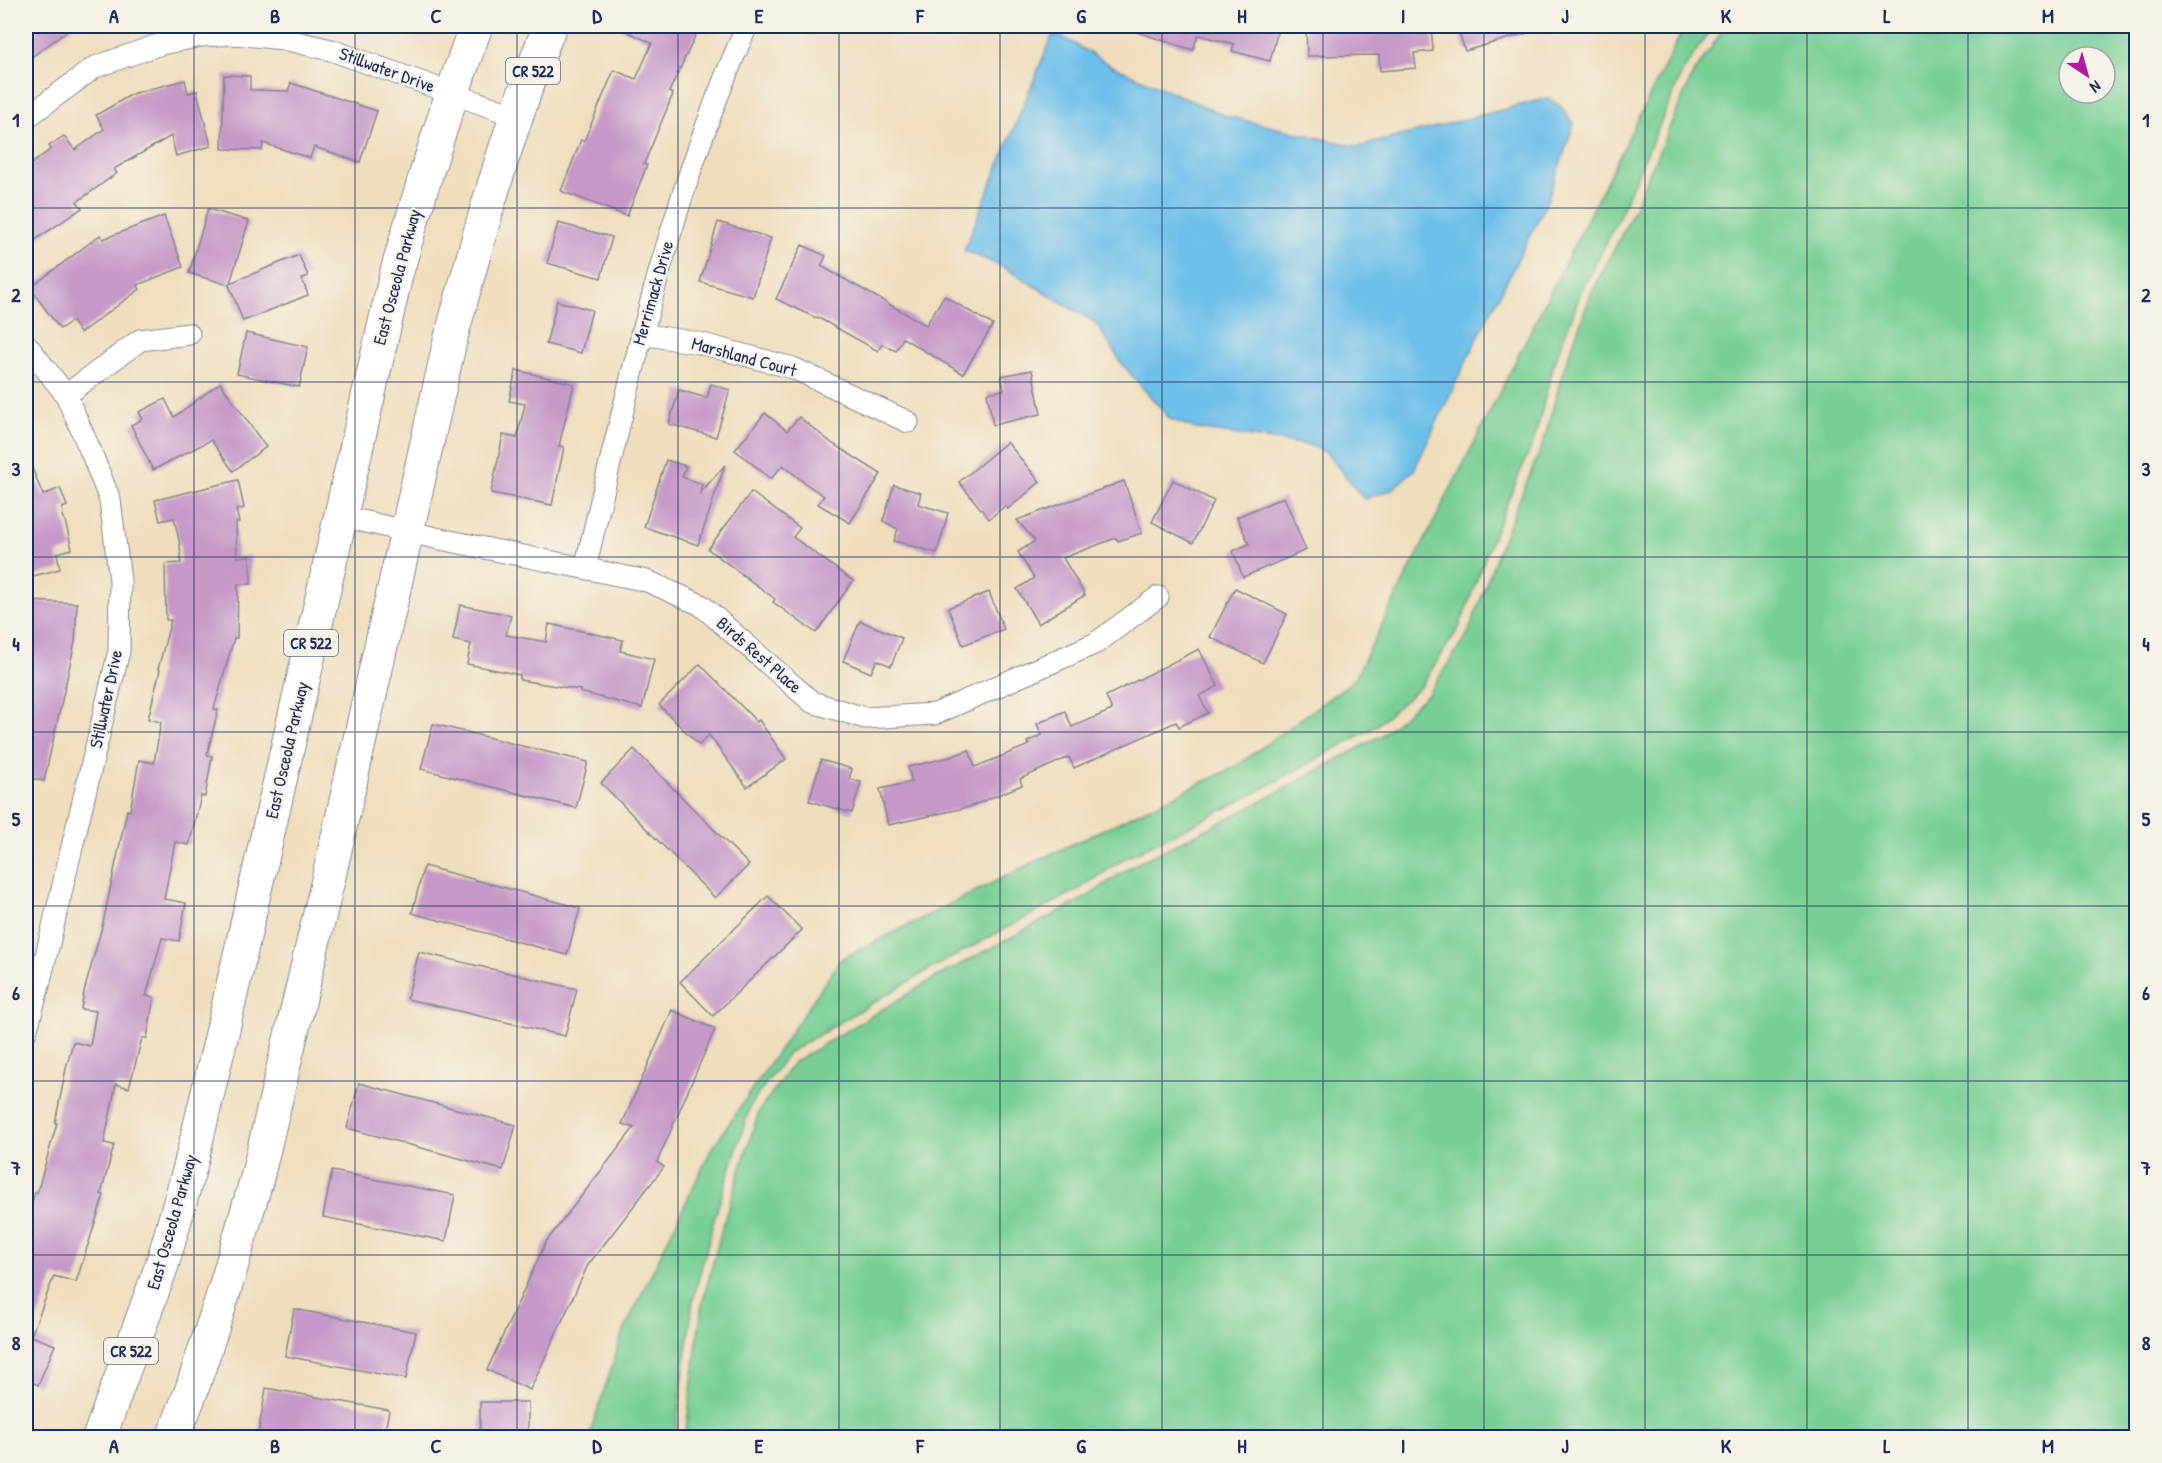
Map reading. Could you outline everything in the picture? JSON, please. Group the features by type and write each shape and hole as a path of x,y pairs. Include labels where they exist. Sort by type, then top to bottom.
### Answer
{"main road":[{"name":"East Osceola Parkway","path":"99,1437 162,1265 190,1167 396,275 451,92 476,26"},
{"name":"CR 522","path":"173,1437 192,1389 223,1295 257,1178 450,341 472,255 492,186 550,26"}],"street":[{"name":"Merrimack Drive","path":"585,568 641,334 691,166 747,26"},
{"name":"Stillwater Drive","path":"26,118 95,67 161,44 201,36 235,34 283,39 331,50 516,116"},
{"path":"66,395 140,340 189,334"},
{"name":"Marshland Court","path":"641,334 699,344 793,368 908,422"},
{"name":"Stillwater Drive","path":"26,344 66,395 110,500 120,580 119,651 32,987 26,1032"},
{"name":"Birds Rest Place","path":"340,516 647,582 701,605 812,702 865,718 935,714 1096,643 1158,597"}],"green space":[{"path":"1685,26 1713,26 1684,69 1617,221 1582,290 1553,366 1535,437 1491,541 1459,628 1420,687 1375,727 1242,800 1125,858 1081,888 928,970 788,1053 751,1104 715,1216 693,1300 675,1437 589,1437 622,1335 711,1150 841,959 1022,868 1235,767 1354,680"},
{"path":"1726,26 2136,26 2136,1437 685,1437 702,1304 724,1221 759,1111 794,1062 933,979 1087,897 1130,867 1247,809 1381,736 1428,694 1468,634 1500,546 1544,441 1563,371 1591,294 1626,226 1693,74"}],"water":[{"path":"1052,36 1064,38 1110,65 1226,116 1358,147 1548,98 1561,107 1574,124 1546,204 1469,355 1414,470 1391,490 1364,499 1326,452 1309,445 1197,429 1170,419 1122,364 1096,323 1003,267 964,250"}],"building":[{"path":"26,26 74,26 26,61"},
{"path":"615,26 700,26 669,92 673,94 644,164 647,165 627,216 561,191 581,140 584,141 614,70 636,79 652,43"},
{"path":"1127,26 1279,26 1270,61 1232,51 1234,44 1198,35 1193,50 1127,29"},
{"path":"1306,26 1431,26 1433,51 1414,53 1416,68 1380,71 1379,55 1307,56"},
{"path":"1457,26 1536,26 1537,30 1465,51"},
{"path":"224,75 250,76 250,90 288,91 291,83 377,111 360,162 314,147 310,158 263,143 262,150 222,149"},
{"path":"185,80 188,93 197,91 211,146 176,156 171,136 114,169 117,173 77,202 82,208 26,246 26,168 51,149 49,146 64,136 75,150 104,129 96,115 134,93"},
{"path":"208,209 249,221 230,283 299,255 308,276 302,279 308,295 243,321 229,285 189,273"},
{"path":"164,216 183,267 137,285 140,289 80,333 72,321 60,329 30,288 100,235 103,239"},
{"path":"718,222 771,238 753,297 700,282"},
{"path":"558,223 612,237 601,278 547,263"},
{"path":"802,245 826,256 821,266 926,325 944,296 993,325 963,374 903,338 896,351 882,344 878,351 817,317 776,299"},
{"path":"557,301 592,310 581,353 546,344"},
{"path":"246,333 308,347 299,387 237,374"},
{"path":"516,370 574,384 559,446 564,447 552,505 491,493 503,435 517,438 525,404 509,401"},
{"path":"1032,370 1041,414 993,425 987,393 1004,390 1001,376"},
{"path":"220,383 266,447 233,471 211,440 153,470 131,425 143,419 139,412 165,399 174,417"},
{"path":"711,384 730,390 716,437 669,424 679,390 707,398"},
{"path":"765,413 787,431 799,417 833,444 881,474 850,523 818,504 824,496 783,465 771,479 735,450"},
{"path":"1007,442 1040,482 1008,509 1005,506 989,519 959,482"},
{"path":"26,453 43,495 60,488 67,506 62,508 62,516 72,549 57,553 60,569 26,578"},
{"path":"666,460 686,466 682,477 702,484 700,493 725,465 698,545 644,527"},
{"path":"238,480 244,508 236,510 239,522 236,522 237,557 250,556 251,584 238,584 237,638 234,638 214,709 218,710 207,755 212,756 205,797 201,796 189,845 175,842 164,899 186,903 179,941 162,938 146,996 154,997 147,1038 142,1038 129,1088 116,1084 104,1143 114,1145 101,1194 104,1195 76,1282 54,1276 31,1336 55,1345 38,1385 26,1379 26,1224 57,1123 55,1123 73,1042 90,1046 96,1011 81,1009 84,992 103,923 127,810 130,811 139,760 154,763 161,722 148,719 171,620 166,620 165,564 181,563 174,518 160,521 155,500"},
{"path":"1173,480 1214,501 1193,543 1152,522"},
{"path":"1124,481 1142,533 1118,541 1116,538 1063,558 1085,595 1038,624 1017,589 1034,578 1018,552 1035,541 1017,520"},
{"path":"894,485 921,493 918,504 948,513 937,553 894,541 898,529 883,521"},
{"path":"751,492 800,528 793,537 853,581 816,633 773,602 775,599 708,549"},
{"path":"1284,497 1306,550 1243,577 1233,551 1249,544 1237,517"},
{"path":"1235,588 1287,614 1263,663 1210,637"},
{"path":"989,592 1004,629 963,645 948,608"},
{"path":"26,601 77,603 75,642 44,781 26,777"},
{"path":"460,605 511,615 506,635 546,642 549,624 623,640 620,651 654,659 642,708 580,692 581,690 520,680 520,675 467,664 471,644 453,640"},
{"path":"860,621 902,638 891,666 877,660 871,673 843,661"},
{"path":"1199,649 1218,686 1199,696 1208,713 1179,727 1176,722 1074,768 1069,757 1020,779 1022,785 969,807 888,825 880,789 912,782 908,767 969,750 975,767 1029,745 1027,742 1042,735 1037,724 1065,711 1072,727 1112,710 1106,696"},
{"path":"700,664 757,722 759,720 786,759 747,787 709,735 699,745 659,705"},
{"path":"433,724 588,762 576,808 421,769"},
{"path":"634,749 749,865 715,898 601,783"},
{"path":"821,760 852,769 849,779 861,782 852,813 809,801"},
{"path":"424,866 580,908 567,955 412,913"},
{"path":"768,896 802,930 713,1016 680,982"},
{"path":"419,952 577,989 565,1036 407,999"},
{"path":"672,1010 715,1029 657,1162 664,1167 588,1265 530,1390 487,1370 546,1242 634,1128 622,1124"},
{"path":"359,1083 516,1125 503,1170 347,1128"},
{"path":"332,1171 455,1195 446,1241 323,1217"},
{"path":"294,1309 416,1332 406,1379 285,1356"},
{"path":"266,1388 389,1410 384,1437 258,1435"},
{"path":"480,1402 528,1402 528,1437 480,1437"}]}
